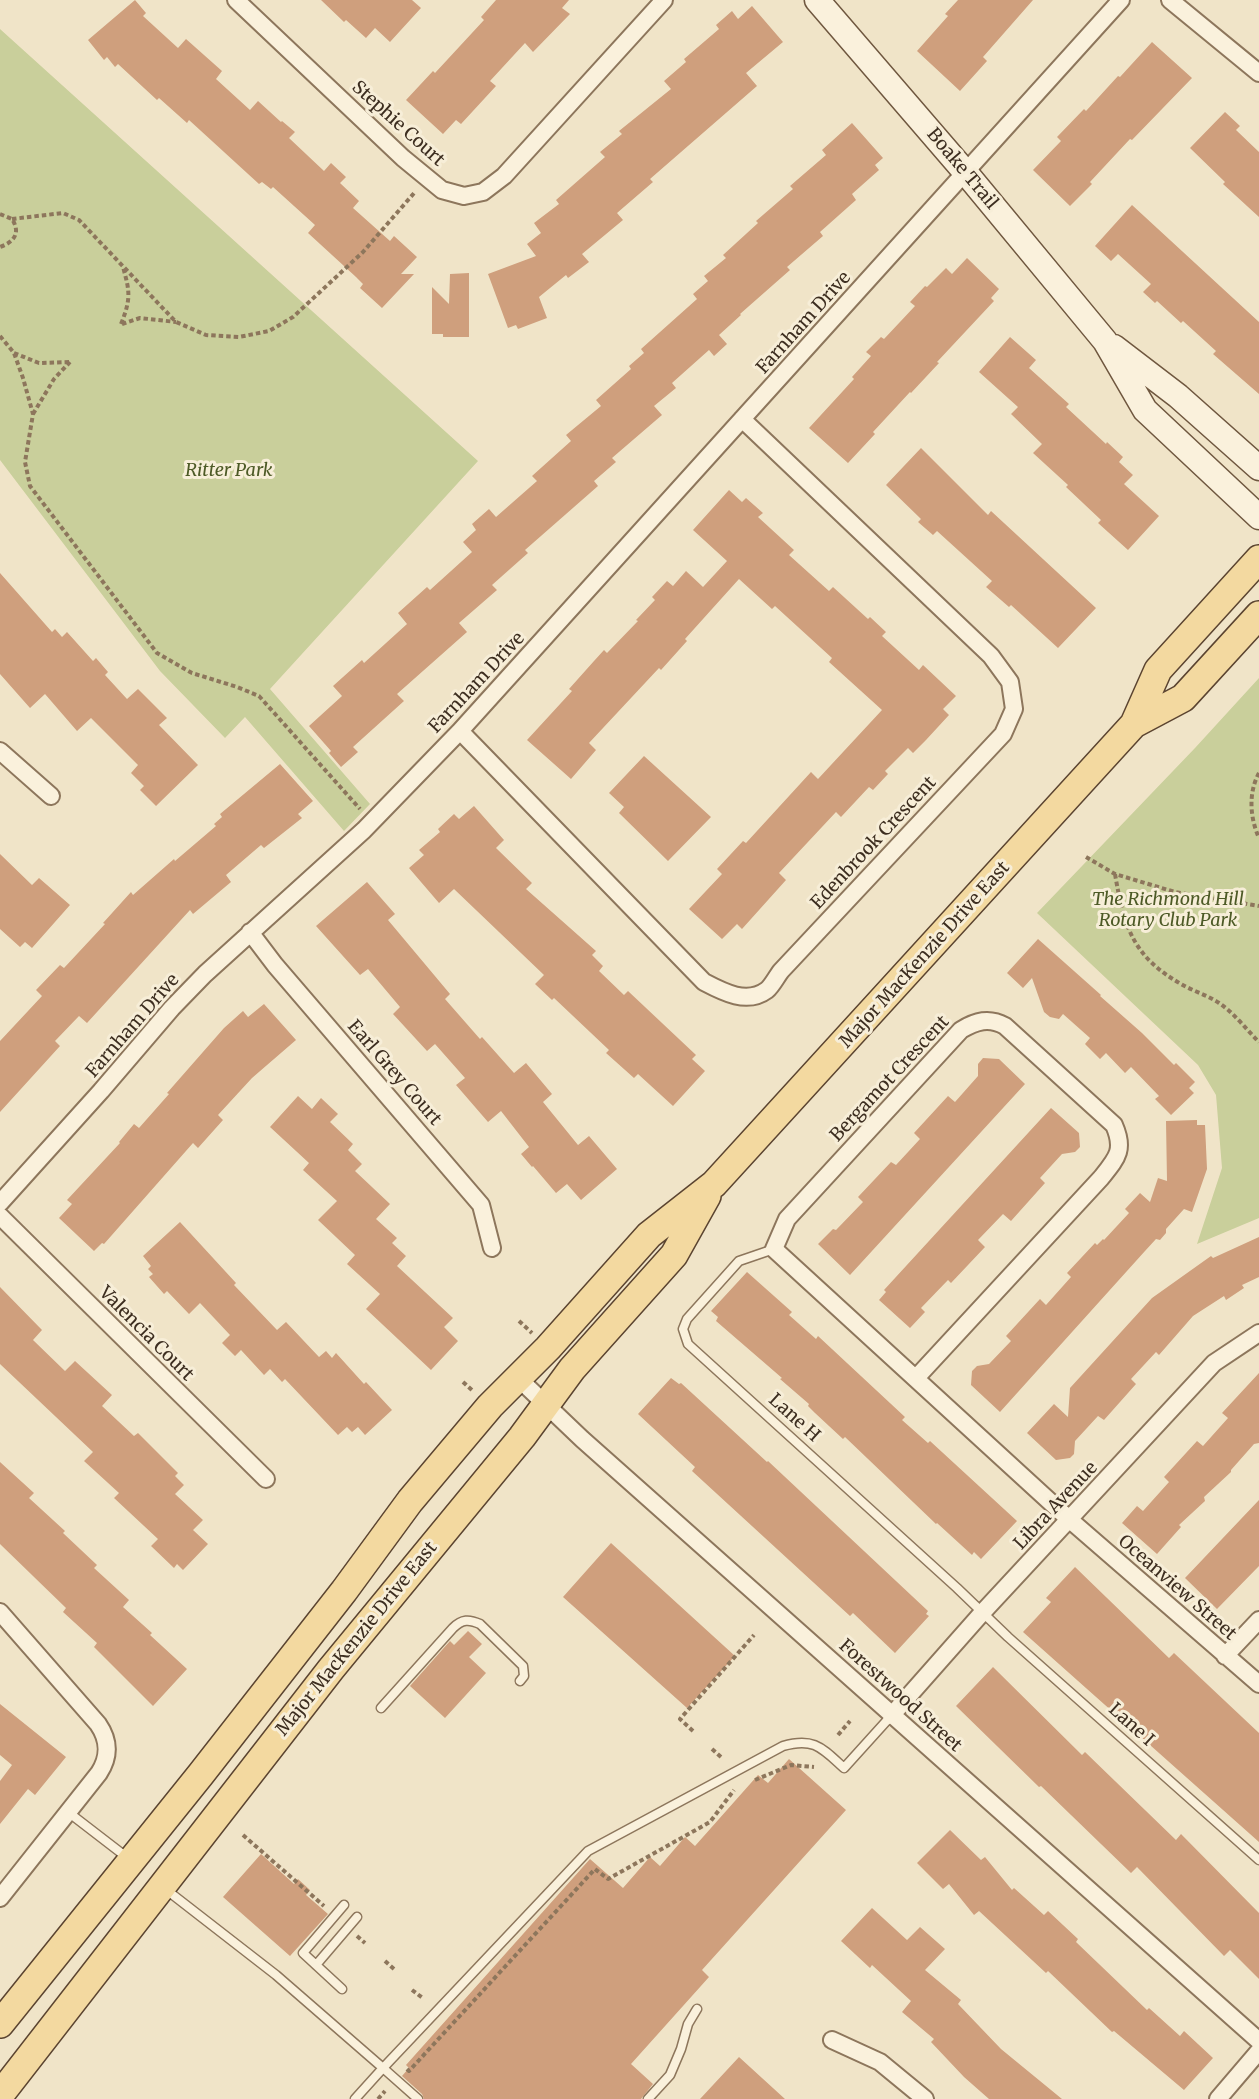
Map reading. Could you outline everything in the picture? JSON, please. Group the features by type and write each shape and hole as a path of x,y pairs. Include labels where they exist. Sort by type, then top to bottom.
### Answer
{"main road":[{"name":"Major MacKenzie Drive East","path":"0,2024 132,1861 337,1600 410,1501 490,1406 548,1348 649,1234 714,1184 1134,724 1158,670 1259,559"},
{"name":"Major MacKenzie Drive East","path":"1134,724 1183,698 1259,615"},
{"name":"Major MacKenzie Drive East","path":"0,2095 331,1669 514,1446 572,1369 674,1255 714,1184"},
{"path":"132,1861 163,1887"}],"street":[{"name":"Stephie Court","path":"236,0 403,158 442,190 464,196 483,192 504,176 664,0"},
{"name":"Boake Trail","path":"817,0 966,173 1105,340 1145,410 1259,517"},
{"name":"Farnham Drive","path":"0,1203 81,1114 172,1008 250,932 364,830 460,731 1121,0"},
{"path":"1170,0 1259,73"},
{"name":"Boake Trail","path":"1105,340 1178,396 1259,468"},
{"name":"Edenbrook Crescent","path":"460,731 704,982 724,993 746,998 767,990 781,971 1003,734 1014,709 1010,682 992,656 742,419"},
{"path":"0,751 51,796"},
{"name":"Earl Grey Court","path":"250,932 275,965 481,1205 492,1248"},
{"name":"Bergamot Crescent","path":"774,1249 787,1219 961,1030 969,1025 987,1020 996,1021 1005,1026 1114,1125 1119,1137 1120,1149 1115,1161 916,1378"},
{"name":"Valencia Court","path":"0,1216 266,1479"},
{"path":"774,1249 1070,1520"},
{"name":"Libra Avenue","path":"891,1716 982,1613 1215,1363 1259,1333"},
{"name":"Forestwood Street","path":"517,1377 891,1716 1259,2042"},
{"name":"Oceanview Street","path":"1070,1520 1259,1684"},
{"path":"0,1612 98,1724 105,1735 107,1750 106,1762 0,1898"},
{"path":"1225,1656 1259,1620"},
{"path":"832,2040 880,2062 925,2099"},
{"path":"1218,2099 1259,2052"}],"lane":[{"name":"Lane H","path":"774,1249 739,1262 687,1319 683,1329 688,1344 982,1613"},
{"name":"Lane I","path":"982,1613 1259,1860"},
{"path":"381,1708 458,1622 465,1620 480,1624 523,1666 524,1676 520,1681"},
{"path":"355,2099 588,1851 783,1746 797,1742 812,1742 844,1768 891,1716"},
{"path":"68,1812 132,1861"},
{"path":"163,1887 276,1975 418,2099"},
{"path":"342,1989 303,1953 344,1905"},
{"path":"316,1965 357,1917"},
{"path":"648,2099 670,2075 688,2024 697,2009"}],"path":[{"path":"122,266 129,289 128,305 121,324 140,318 176,322 206,335 239,337 269,331 294,317 363,252 428,178"},
{"path":"12,219 63,213 79,220 176,322"},
{"path":"0,214 7,215 16,224 15,237 9,244 0,247"},
{"path":"0,336 14,353 33,414"},
{"path":"14,353 39,363 70,362 54,379 33,414 25,462 30,486 157,653 192,673 259,696 363,812"},
{"path":"1259,773 1251,807 1253,825 1259,838"},
{"path":"1086,857 1115,874 1175,892 1259,906"},
{"path":"1115,874 1120,907 1132,938 1149,962 1180,983 1219,1003 1259,1042"},
{"path":"519,1321 533,1334"},
{"path":"693,1731 680,1719 754,1635"},
{"path":"838,1735 850,1720"},
{"path":"712,1749 722,1757"},
{"path":"754,1780 791,1765 814,1767"},
{"path":"406,2068 409,2071 595,1869 608,1879 710,1822 735,1789"},
{"path":"243,1835 327,1909"},
{"path":"385,1961 393,1969"},
{"path":"412,1990 424,1999"},
{"path":"378,2099 386,2091"}],"green space":[{"name":"Ritter Park","path":"0,29 478,461 270,689 370,804 344,831 245,717 225,738 160,671 0,460"},
{"name":"The Richmond Hill Rotary Club Park","path":"1259,678 1259,1218 1197,1244 1222,1168 1216,1095 1198,1065 1037,913"}],"building":[{"path":"135,0 146,13 143,16 178,48 186,39 222,71 216,79 250,110 258,101 295,132 289,138 324,171 331,163 346,177 340,183 359,201 353,208 390,241 394,236 417,257 401,274 414,274 382,308 360,288 363,284 308,233 315,225 273,187 271,189 262,182 259,184 189,120 187,123 159,98 157,100 118,64 115,67 107,57 104,60 88,40"},
{"path":"321,0 412,0 421,8 390,42 375,28 366,38 346,20 344,22"},
{"path":"496,0 569,0 562,8 570,14 533,52 525,43 490,81 496,86 461,124 456,120 443,134 406,100 433,71 435,73 484,20 481,17"},
{"path":"958,0 1033,0 983,57 987,61 960,91 917,51 948,16 945,14"},
{"path":"752,6 783,42 746,73 757,86 650,179 653,182 617,213 623,220 582,254 589,262 568,278 566,275 539,297 547,318 518,329 516,325 508,328 488,274 536,256 527,244 541,233 534,223 559,204 556,200 605,157 600,152 622,134 619,131 671,89 664,81 686,62 684,59 719,29 716,25 732,11 738,19"},
{"path":"1152,42 1192,78 1132,140 1130,139 1070,206 1033,170 1061,141 1057,137 1084,109 1086,111 1118,76 1120,77"},
{"path":"1225,112 1240,126 1236,130 1259,152 1259,217 1223,184 1225,182 1190,148"},
{"path":"852,123 883,158 875,165 879,170 852,194 856,200 820,232 823,236 787,267 790,270 719,335 727,344 714,356 709,350 672,383 676,388 654,406 662,415 612,458 616,462 594,481 598,486 525,550 528,553 492,585 497,590 459,623 467,632 397,694 404,701 353,747 358,752 341,767 329,753 331,751 309,726 342,696 333,686 362,660 364,663 407,624 398,613 427,587 430,590 472,552 463,542 476,530 472,524 489,509 496,517 537,481 532,476 571,441 566,435 601,406 596,400 631,369 629,366 644,353 641,349 697,299 693,294 708,281 704,276 726,258 723,255 758,223 756,221 793,189 790,186 826,155 822,150"},
{"path":"1132,205 1259,322 1259,394 1213,354 1216,351 1183,321 1181,323 1157,301 1155,303 1143,292 1151,284 1118,254 1111,261 1095,246"},
{"path":"967,258 999,289 991,298 994,301 873,432 875,434 848,463 809,428 854,379 852,377 871,356 866,352 881,337 884,339 915,306 910,302 946,268 952,274"},
{"path":"469,273 469,337 443,337 443,334 432,334 432,287 449,304 450,274"},
{"path":"1010,337 1036,360 1029,368 1069,404 1066,407 1123,457 1119,462 1133,475 1124,484 1159,516 1128,550 1098,523 1101,520 1066,487 1068,485 1033,453 1042,444 1011,414 1018,407 979,372"},
{"path":"921,448 988,515 991,511 1096,608 1058,648 1011,605 1009,607 986,587 992,581 937,531 933,535 918,522 921,519 886,485"},
{"path":"729,490 742,502 746,498 763,513 758,517 794,550 789,555 829,591 833,587 868,619 870,617 886,632 882,636 919,670 923,665 956,696 943,709 949,715 926,740 913,753 908,748 885,771 888,774 873,790 869,787 841,817 836,812 779,873 786,880 742,929 737,924 722,939 689,909 722,874 717,869 743,841 746,843 811,772 818,779 882,710 829,662 832,658 775,606 772,609 739,579 685,639 687,641 661,670 659,668 589,743 596,750 571,779 527,740 572,691 569,689 604,650 607,653 638,621 636,620 655,600 652,597 667,581 673,586 686,571 703,587 727,561 693,530"},
{"path":"0,573 52,632 55,629 62,637 67,632 93,661 96,658 108,672 105,675 127,699 138,689 167,718 159,725 198,765 156,806 140,790 144,786 131,773 138,765 91,718 77,731 45,694 30,708 0,674"},
{"path":"644,756 711,817 668,861 619,813 624,807 609,793"},
{"path":"280,764 313,801 298,814 302,818 264,848 261,845 226,875 231,882 193,914 190,910 87,1023 79,1016 55,1041 60,1046 0,1112 0,1041 42,996 36,990 60,965 64,968 131,892 133,895 216,826 214,824 222,817 220,814"},
{"path":"474,806 504,840 496,848 532,883 526,889 596,951 592,955 603,966 599,971 624,995 628,991 696,1055 692,1059 705,1071 673,1106 638,1074 634,1078 606,1053 609,1050 554,998 552,1000 535,984 544,975 454,889 439,903 409,868 424,855 419,850 440,832 438,829 454,814 459,819"},
{"path":"0,854 32,885 39,878 70,905 32,948 25,942 20,947 0,929"},
{"path":"367,882 395,914 388,920 450,994 445,999 514,1073 526,1063 552,1094 543,1102 578,1145 589,1136 617,1169 581,1200 567,1184 556,1193 521,1154 529,1147 501,1111 488,1122 456,1085 465,1078 435,1044 427,1051 393,1014 400,1007 368,969 360,975 316,926"},
{"path":"1038,939 1195,1082 1189,1088 1194,1093 1171,1115 1155,1099 1159,1096 1131,1067 1125,1073 1106,1053 1100,1059 1085,1044 1090,1038 1063,1014 1059,1019 1050,1017 1044,1012 1032,978 1023,988 1007,973"},
{"path":"264,1004 296,1040 252,1078 218,1115 223,1120 198,1148 193,1143 104,1244 102,1243 94,1251 59,1218 72,1204 67,1200 120,1143 134,1124 139,1128 224,1028 243,1011 248,1017"},
{"path":"983,1058 999,1059 1025,1084 850,1275 818,1244 833,1229 836,1230 863,1202 858,1197 891,1162 896,1165 920,1139 914,1133 948,1096 955,1102 978,1076 978,1064"},
{"path":"298,1096 312,1109 321,1098 338,1114 330,1122 353,1144 348,1150 362,1164 355,1171 390,1204 376,1219 397,1238 392,1243 406,1256 397,1266 453,1318 444,1327 458,1341 431,1370 366,1309 380,1294 347,1264 355,1255 318,1220 337,1201 303,1170 309,1163 270,1127"},
{"path":"1051,1108 1079,1133 1080,1147 1075,1152 1062,1154 1040,1178 1045,1183 1011,1221 1003,1214 978,1240 985,1247 951,1283 948,1280 921,1308 925,1312 910,1328 879,1300 886,1292 884,1290"},
{"path":"1197,1120 1197,1125 1205,1125 1207,1169 1192,1212 1184,1209 1166,1229 1166,1233 1160,1240 1156,1239 1000,1412 971,1385 972,1371 977,1366 989,1364 1011,1341 1006,1336 1040,1299 1046,1305 1071,1277 1067,1273 1095,1243 1097,1245 1104,1240 1129,1213 1125,1209 1140,1193 1150,1202 1158,1178 1167,1181 1166,1121"},
{"path":"180,1222 236,1283 234,1285 277,1330 286,1322 319,1357 326,1351 332,1358 336,1353 392,1410 365,1435 358,1427 352,1432 347,1427 338,1435 285,1379 282,1382 270,1369 264,1375 241,1350 235,1356 222,1343 230,1335 200,1303 189,1314 167,1291 164,1294 149,1277 153,1274 148,1269 151,1266 143,1256"},
{"path":"1259,1237 1259,1277 1242,1285 1244,1288 1226,1300 1224,1296 1193,1316 1159,1355 1156,1352 1131,1379 1136,1384 1104,1420 1098,1416 1075,1441 1074,1454 1070,1458 1056,1460 1027,1433 1054,1404 1068,1417 1070,1388 1152,1298 1211,1256 1213,1258"},
{"path":"747,1272 792,1312 789,1315 816,1339 818,1336 905,1417 902,1420 928,1443 930,1441 1017,1521 981,1559 974,1552 972,1555 936,1524 845,1437 843,1439 815,1413 808,1406 809,1404 780,1379 782,1378 716,1321 718,1317 711,1311"},
{"path":"0,1287 42,1330 33,1340 65,1371 75,1361 112,1395 102,1406 134,1436 138,1433 178,1473 175,1476 184,1485 175,1494 203,1520 193,1530 208,1544 183,1570 177,1564 174,1568 151,1546 158,1539 114,1498 119,1493 84,1461 93,1452 0,1364"},
{"path":"1259,1373 1259,1443 1254,1444 1231,1472 1204,1497 1205,1501 1179,1525 1181,1527 1157,1554 1122,1523 1137,1506 1143,1511 1169,1482 1164,1477 1197,1441 1203,1446 1228,1418 1222,1413"},
{"path":"671,1378 681,1383 768,1461 928,1611 926,1614 929,1616 895,1653 853,1613 850,1616 692,1471 695,1467 638,1414"},
{"path":"0,1462 34,1493 29,1498 97,1565 94,1568 129,1600 123,1607 187,1669 153,1706 94,1647 97,1643 63,1612 66,1608 0,1544"},
{"path":"1259,1500 1259,1566 1217,1609 1185,1578"},
{"path":"611,1543 735,1656 687,1708 563,1597"},
{"path":"1075,1567 1169,1658 1174,1653 1259,1733 1259,1842 1023,1632 1051,1602 1046,1598"},
{"path":"468,1631 482,1644 469,1657 486,1673 445,1718 410,1686 450,1641 454,1645"},
{"path":"993,1667 1082,1755 1085,1752 1176,1840 1181,1834 1259,1913 1259,1979 1230,1950 1224,1956 1137,1867 1131,1873 956,1706"},
{"path":"0,1704 66,1757 35,1795 28,1789 0,1824 0,1781 12,1765 0,1755"},
{"path":"789,1759 846,1810 702,1970 709,1977 631,2064 653,2084 641,2099 424,2099 422,2094 402,2076 409,2068 406,2065 590,1859 623,1888 650,1857 660,1866 685,1837 695,1846 758,1775 768,1783"},
{"path":"950,1830 981,1860 985,1857 1012,1890 1014,1888 1044,1915 1048,1911 1078,1939 1076,1942 1147,2010 1149,2008 1180,2036 1184,2031 1213,2058 1184,2090 1114,2031 1112,2032 1048,1971 1046,1973 979,1911 974,1915 949,1884 943,1889 917,1863"},
{"path":"261,1854 294,1884 298,1879 310,1890 306,1895 328,1914 290,1956 223,1897"},
{"path":"872,1908 907,1940 920,1927 945,1949 925,1970 961,2000 958,2004 1001,2049 1062,2099 989,2099 964,2077 931,2042 934,2039 902,2012 911,2001 872,1965 870,1968 841,1941"},
{"path":"739,2057 785,2099 700,2099"}]}
